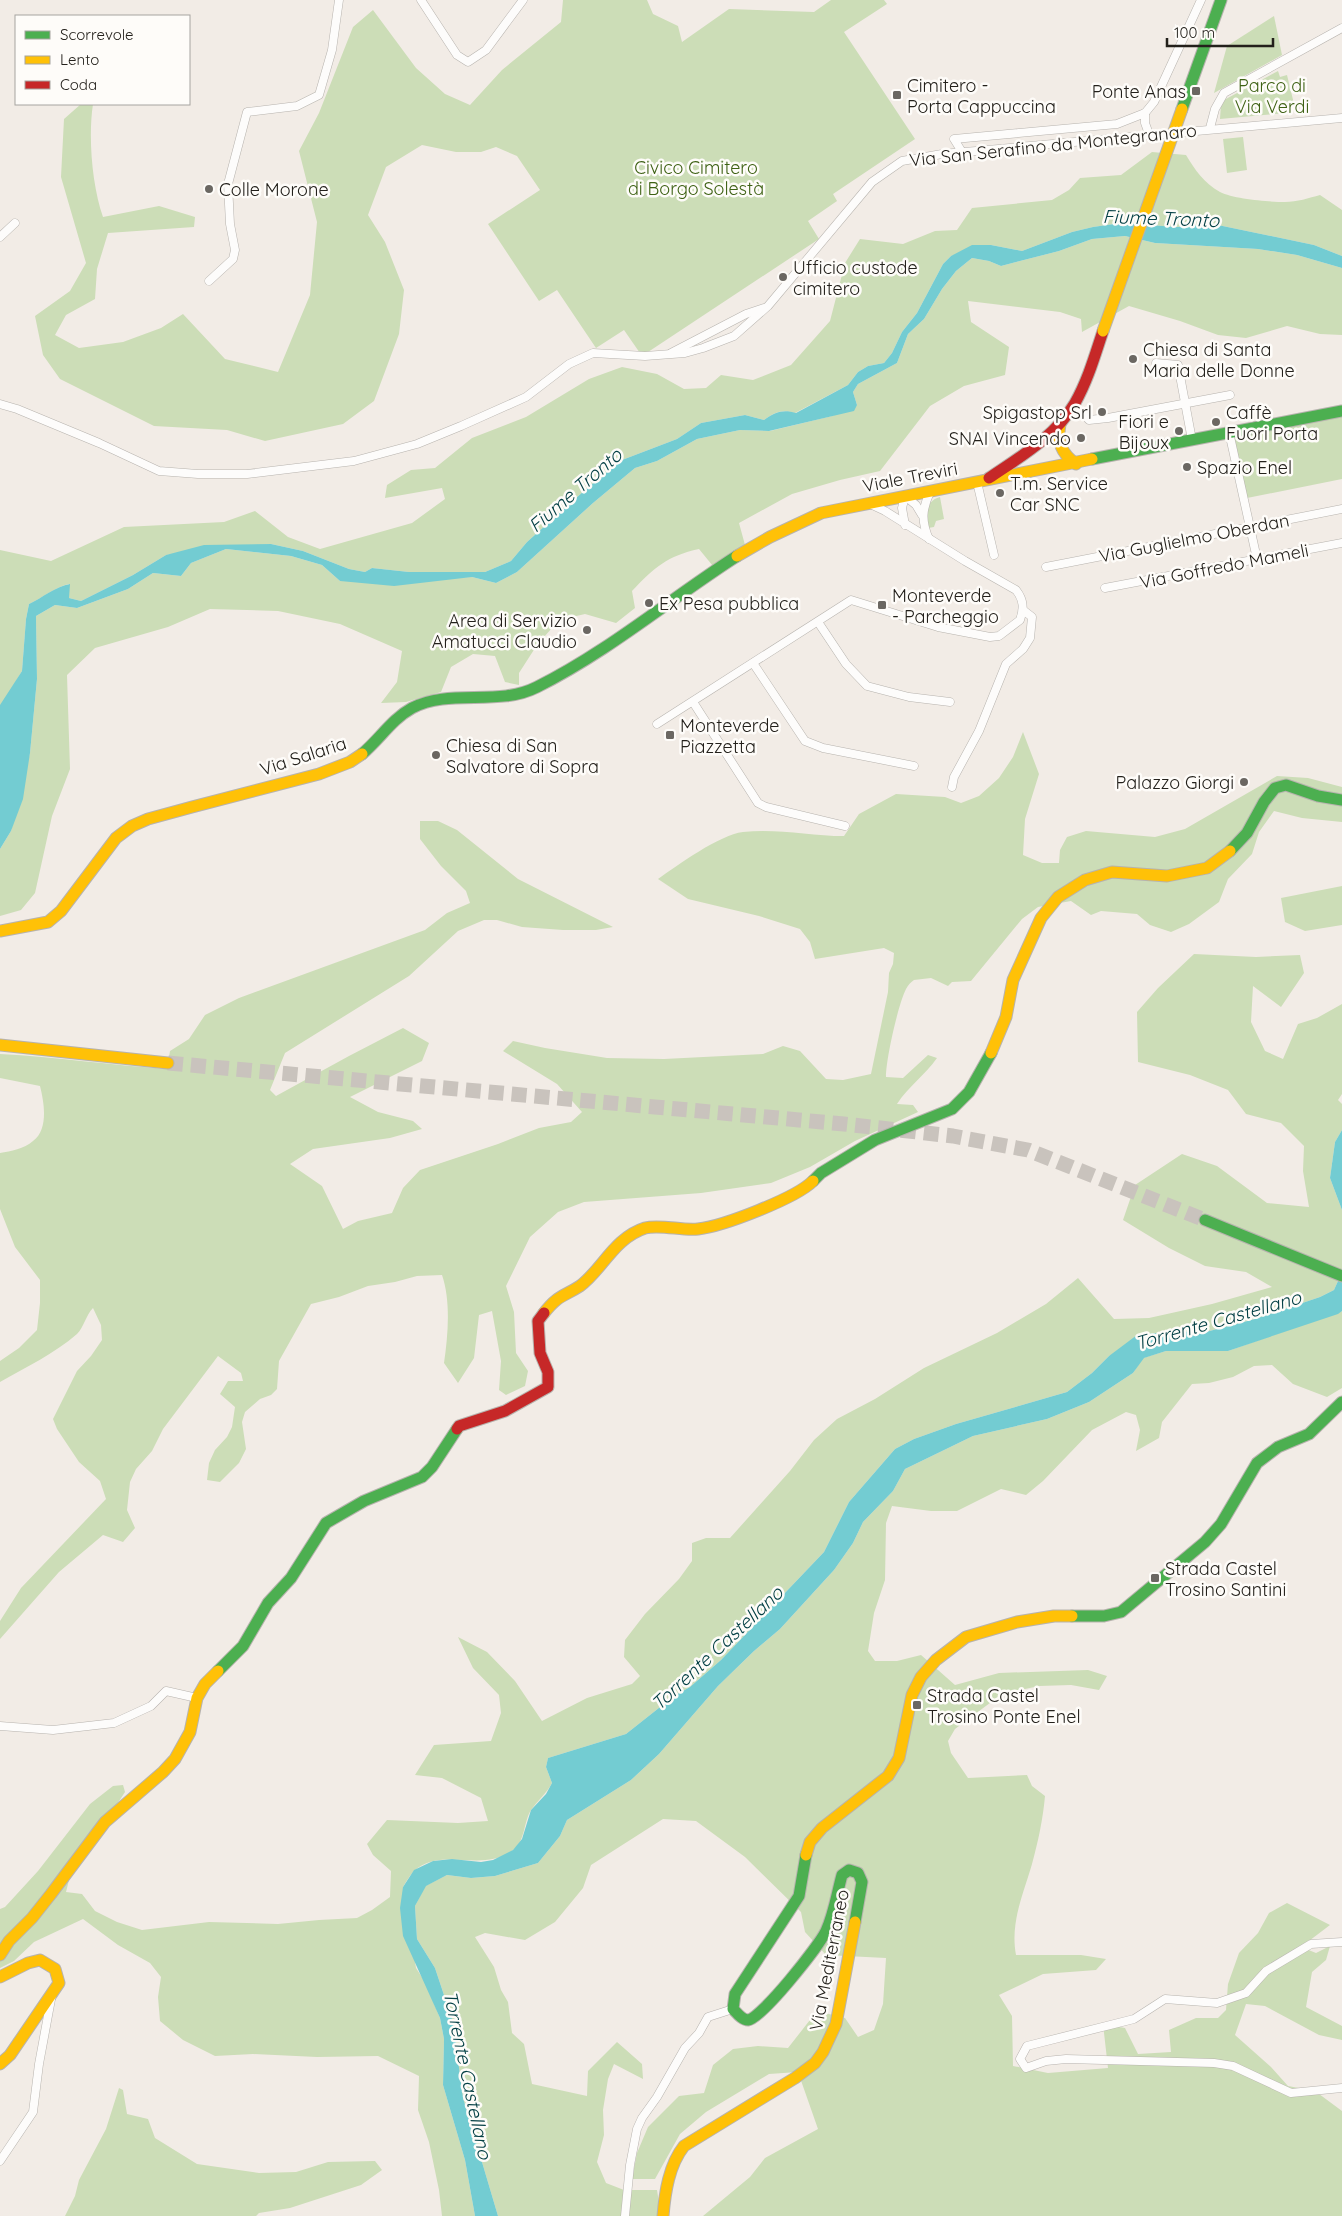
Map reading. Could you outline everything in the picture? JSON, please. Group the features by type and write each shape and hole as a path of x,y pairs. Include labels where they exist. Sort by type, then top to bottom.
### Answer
{"main road":[{"path":"981,481 1016,460 1060,424 1083,386 1221,0"},
{"name":"Viale Treviri","path":"530,691 593,655 705,578 780,532 807,518 868,503 1076,464 1342,410"},
{"path":"1060,424 1059,448 1076,464"},
{"name":"Via Salaria","path":"0,931 48,922 61,911 108,847 116,838 132,826 148,819 308,776 348,762 373,746 403,713 423,703 441,700 495,699 530,691"},
{"path":"0,1955 9,1941 32,1918 51,1894 105,1822 149,1785 175,1759 190,1732 197,1698 204,1684 243,1646 268,1602 291,1578 326,1523 364,1501 422,1477 432,1467 444,1446 459,1426 488,1420 518,1406 548,1387 548,1372 540,1353 538,1321 555,1299 581,1285 614,1248 646,1228 699,1229 735,1219 804,1190 821,1173 875,1140 952,1109 969,1092 980,1075 1006,1017 1013,980 1041,918 1058,897 1085,880 1112,872 1167,876 1207,868 1230,851 1247,833 1264,802 1275,788 1286,785 1318,796 1342,800"},
{"path":"0,1045 168,1064"},
{"path":"1205,1220 1342,1276"},
{"path":"733,2009 735,1994 799,1896 806,1853 810,1842 822,1828 888,1776 899,1758 912,1695 921,1677 936,1660 950,1648 979,1632 1066,1614 1093,1618 1109,1617 1121,1612 1205,1542 1221,1524 1244,1482 1257,1463 1278,1448 1309,1434 1342,1402"},
{"name":"Via Mediterraneo","path":"663,2216 669,2183 676,2159 682,2149 689,2142 810,2069 830,2042 836,2024 862,1882 858,1872 848,1870 842,1875 827,1930 815,1950 761,2013 749,2020 743,2020 733,2009"},
{"path":"0,1977 11,1973 18,1966 40,1960 55,1969 59,1983 10,2055 0,2064"}],"street":[{"path":"209,281 233,260 236,250 230,224 228,184 248,112 297,106 319,96 332,50 339,0"},
{"path":"421,0 457,55 468,62 486,50 523,0"},
{"path":"962,152 954,139 1117,124 1145,114 1154,102 1201,0"},
{"path":"1210,128 1215,109 1224,93 1342,28"},
{"path":"1145,114 1145,123 1149,134"},
{"name":"Via San Serafino da Montegranaro","path":"0,404 76,433 159,471 198,474 247,474 354,461 417,444 526,396 569,364 593,354 645,356 685,353 734,336 768,306 872,182 902,161 921,156 1210,128 1342,118"},
{"path":"0,237 15,223"},
{"name":"Via San Serafino da Montegranaro","path":"669,354 746,314 768,306"},
{"path":"698,339 699,344 703,348"},
{"path":"1156,363 1178,365 1192,440"},
{"path":"1083,414 1089,420 1108,418 1230,395"},
{"path":"1229,432 1257,559"},
{"path":"981,481 994,555"},
{"path":"929,539 923,527 922,515 930,492"},
{"path":"905,525 902,508 905,496 916,505 922,515"},
{"path":"657,724 851,600 938,627 990,637 999,636 1020,620 1022,596 1016,590 905,525 886,511 868,503"},
{"name":"Via Guglielmo Oberdan","path":"1046,567 1342,509"},
{"name":"Via Goffredo Mameli","path":"1105,588 1342,543"},
{"path":"952,787 954,778 979,731 1006,664 1023,649 1030,638 1032,617 1022,610"},
{"path":"818,622 846,664 867,686 909,697 950,702"},
{"path":"754,663 805,741 823,748 914,766"},
{"path":"694,702 758,803 845,826"},
{"path":"0,1726 53,1730 114,1722 151,1706 166,1691 197,1698"},
{"path":"1342,1942 1311,1944 1266,1971 1246,1993 1217,2003 1165,1999 1134,2019 1026,2046 1020,2059 1026,2068 1046,2061 1066,2059 1214,2063 1233,2066 1291,2093 1342,2088"},
{"path":"0,2161 33,2112 39,2064 52,1992"},
{"path":"625,2216 630,2165 637,2129 642,2118 653,2103 685,2048 698,2033 708,2017 733,2009"}],"green space":[{"name":"Civico Cimitero di Borgo Solestà","path":"563,0 647,0 653,14 678,26 682,42 729,9 814,12 831,0 884,0 887,4 844,32 915,139 833,194 837,201 808,221 819,239 642,356 624,330 596,348 557,290 539,301 488,224 540,190 517,156 496,147 481,152 456,152 422,145 386,167 368,215 385,242 404,290 399,334 374,401 343,424 265,441 227,430 154,426 60,379 43,355 35,316 70,291 86,263 61,177 64,119 80,105 93,105 92,161 96,190 103,217 159,206 195,217 194,227 108,233 97,269 95,299 66,315 55,335 79,348 123,342 161,328 183,314 225,359 278,372 310,295 317,222 299,151 319,113 353,27 373,10 416,68 445,94 470,105 502,70 561,22"},
{"path":"1274,16 1282,55 1214,93 1227,46"},
{"name":"Parco di Via Verdi","path":"1278,71 1280,77 1287,75 1295,108 1287,108 1287,113 1220,119 1221,104 1224,100"},
{"path":"1243,137 1247,170 1227,173 1223,139"},
{"path":"1152,152 1186,155 1196,171 1209,185 1220,192 1234,197 1285,202 1298,201 1320,195 1342,210 1342,256 1314,245 1213,224 1177,227 1121,223 1072,232 1022,251 991,245 951,256 943,264 917,313 902,332 892,353 884,363 868,366 858,372 848,385 795,413 779,412 764,420 745,415 701,423 677,439 622,460 527,542 511,561 485,572 409,572 372,568 365,572 349,569 303,551 271,544 166,555 133,575 81,601 69,598 69,584 29,604 22,671 0,708 0,550 51,561 124,527 224,522 255,511 288,537 320,549 412,523 445,499 442,488 385,498 387,485 411,470 435,468 472,438 526,417 589,379 622,367 657,374 684,389 706,388 721,375 753,380 791,365 830,321 845,263 860,239 903,244 935,231 957,230 972,208 1052,200 1069,190 1080,178 1121,175"},
{"path":"1125,236 1155,243 1258,249 1297,255 1342,268 1342,335 1320,334 1287,326 1246,338 1218,335 1180,321 1129,306 1082,332 1081,319 1060,312 968,301 971,322 1009,347 1005,375 964,386 930,406 880,471 792,494 739,523 745,545 717,571 699,549 678,555 655,569 632,591 635,608 616,623 585,614 559,620 537,645 519,673 519,685 505,682 495,656 473,654 451,667 441,692 406,702 381,703 397,682 402,651 340,624 278,611 210,609 168,627 95,648 67,675 70,769 52,816 35,893 21,910 0,916 0,849 11,831 30,753 37,679 36,616 55,605 77,608 128,589 153,573 181,576 191,563 226,549 291,556 322,565 340,581 472,577 496,583 517,572 593,503 635,468 657,461 697,439 740,430 770,431 832,416 857,405 853,392 858,384 897,363 908,334 924,319 942,289 956,271 972,258 989,261 1001,266 1059,251 1092,239"},
{"path":"1342,414 1342,479 1247,498 1233,435"},
{"path":"940,497 944,519 936,521 934,527 928,528 927,514 929,505"},
{"path":"1023,732 1039,774 1025,819 1023,855 1042,863 1059,863 1060,850 1067,837 1086,831 1155,837 1185,829 1277,776 1308,778 1342,787 1342,822 1302,818 1274,811 1259,832 1252,854 1228,879 1219,902 1189,924 1171,932 1150,925 1137,914 1101,911 1091,915 1071,901 1038,907 1022,919 971,981 952,982 948,986 931,978 914,980 906,989 899,1007 890,1045 886,1077 903,1078 928,1055 937,1058 897,1104 913,1105 918,1112 855,1141 810,1167 771,1183 701,1193 584,1202 558,1212 530,1237 506,1286 514,1312 516,1353 528,1371 525,1386 506,1395 499,1390 501,1361 492,1311 479,1315 474,1358 458,1383 444,1363 448,1307 442,1275 417,1276 368,1286 339,1297 311,1304 279,1361 277,1389 271,1395 260,1399 245,1412 242,1422 246,1449 239,1463 220,1482 207,1480 209,1463 215,1450 227,1437 232,1427 235,1407 220,1394 228,1381 243,1381 241,1373 218,1356 163,1429 152,1451 136,1469 130,1482 127,1510 135,1528 123,1542 103,1535 59,1572 0,1639 0,1621 21,1588 106,1499 100,1481 79,1462 57,1429 53,1419 77,1371 102,1340 101,1325 93,1308 77,1334 40,1360 0,1382 0,1361 19,1348 37,1330 40,1280 15,1247 0,1209 0,1153 22,1148 33,1141 41,1130 44,1115 40,1086 0,1078 0,1054 167,1069 170,1051 189,1039 205,1015 239,998 425,930 447,913 470,903 466,891 441,866 420,839 420,821 438,821 457,830 518,879 613,927 596,930 563,930 522,927 497,920 484,920 458,931 409,976 285,1053 270,1090 276,1096 403,1028 429,1043 422,1061 350,1097 378,1112 413,1121 422,1129 390,1138 313,1149 290,1164 322,1186 343,1229 358,1221 392,1213 403,1188 420,1170 539,1128 571,1122 582,1112 557,1084 503,1051 513,1041 607,1058 664,1059 763,1054 783,1046 800,1051 826,1079 843,1080 871,1074 894,953 884,948 815,959 810,942 800,929 759,916 688,899 658,879 699,851 733,834 768,831 844,836 859,814 896,794 945,797 961,803 979,796 999,778 1013,757"},
{"path":"1342,886 1342,925 1305,931 1285,922 1281,898"},
{"path":"1194,954 1256,957 1300,955 1304,973 1281,1007 1253,986 1251,1022 1265,1051 1283,1059 1298,1024 1317,1018 1342,1004 1342,1094 1338,1100 1342,1104 1342,1130 1335,1142 1330,1178 1342,1210 1342,1272 1334,1290 1320,1297 1255,1319 1202,1333 1178,1331 1109,1356 1092,1373 1067,1392 956,1424 914,1439 895,1449 849,1502 824,1552 721,1660 690,1687 674,1696 626,1734 548,1758 546,1767 552,1783 528,1815 517,1847 500,1857 487,1860 436,1860 414,1871 403,1887 416,1968 425,1982 440,2018 444,2039 443,2085 465,2160 475,2216 442,2216 439,2190 429,2142 418,2110 419,2076 378,2056 317,2057 253,2054 215,2056 183,2040 160,2021 158,1997 161,1977 150,1963 118,1945 83,1919 34,1942 14,1961 0,1968 0,1909 5,1907 38,1871 90,1804 113,1786 123,1785 125,1792 70,1876 66,1892 82,1894 95,1911 117,1922 142,1930 209,1922 278,1924 357,1918 372,1910 390,1897 391,1871 373,1855 367,1844 387,1820 458,1823 488,1821 481,1798 442,1778 415,1775 434,1745 491,1741 501,1713 499,1695 473,1668 458,1637 487,1652 515,1681 542,1721 587,1698 632,1684 640,1676 624,1657 625,1640 645,1614 679,1579 692,1561 692,1543 706,1538 730,1538 790,1471 814,1440 837,1419 875,1399 924,1368 997,1333 1046,1304 1078,1278 1114,1319 1149,1318 1212,1304 1272,1287 1246,1272 1205,1266 1169,1248 1123,1220 1135,1185 1182,1154 1217,1166 1267,1203 1309,1207 1303,1171 1304,1146 1281,1123 1246,1114 1228,1090 1190,1075 1138,1062 1137,1012 1158,988"},
{"path":"1342,1311 1342,1388 1327,1397 1293,1384 1272,1365 1254,1366 1233,1377 1209,1383 1192,1384 1162,1422 1159,1438 1136,1451 1140,1430 1136,1415 1126,1412 1092,1430 1043,1481 1026,1495 1001,1489 957,1511 931,1511 892,1506 886,1523 885,1580 874,1613 868,1651 875,1661 897,1661 921,1655 955,1685 999,1673 1088,1670 1107,1676 1099,1690 1071,1685 1039,1686 1002,1694 955,1729 948,1741 951,1753 968,1778 1027,1775 1032,1786 1045,1796 1042,1822 1016,1920 1016,1955 1081,1955 1106,1959 1096,1970 1043,1974 999,1995 1012,2016 1013,2066 1048,2073 1108,2068 1103,2024 1125,2028 1138,2054 1171,2052 1169,2030 1196,2018 1218,2018 1226,2010 1228,1984 1239,1953 1258,1933 1269,1913 1287,1903 1330,1925 1301,1947 1316,1953 1330,1946 1326,1960 1312,1972 1306,2007 1342,2026 1342,2040 1319,2035 1265,2006 1246,2004 1235,2035 1271,2067 1288,2086 1315,2091 1342,2111 1342,2216 703,2216 750,2177 765,2158 818,2129 798,2072 769,2074 706,2112 680,2134 655,2179 632,2179 637,2153 648,2127 679,2096 704,2093 713,2065 733,2049 758,2046 788,2048 817,2011 845,2018 858,2037 874,2030 883,2004 886,1958 826,1955 805,1932 801,1912 745,1857 696,1821 663,1819 591,1865 583,1888 555,1922 525,1940 485,1933 475,1937 494,1967 501,1990 508,2002 512,2033 524,2044 532,2084 587,2096 588,2071 617,2042 642,2064 643,2079 614,2064 608,2079 603,2110 604,2135 597,2162 606,2183 624,2190 657,2190 661,2216 498,2216 463,2098 453,2022 435,1968 417,1939 415,1906 425,1886 447,1875 471,1878 495,1876 538,1863 560,1836 567,1820 631,1780 659,1754 718,1686 780,1629 834,1570 853,1543 863,1522 893,1491 905,1469 973,1436 1047,1419 1089,1402 1133,1373 1143,1358 1166,1351 1228,1351"},
{"path":"119,2088 123,2090 127,2114 148,2119 155,2138 197,2164 259,2173 296,2172 328,2162 375,2161 382,2170 361,2185 290,2208 259,2213 256,2216 65,2216 75,2196 79,2180 106,2129"}],"water":[{"path":"1121,223 1177,227 1213,224 1314,245 1342,256 1342,268 1297,255 1258,249 1155,243 1125,236 1092,239 1059,251 1001,266 989,261 972,258 956,271 942,289 924,319 908,334 897,363 858,384 853,392 857,405 854,411 769,431 740,430 697,439 657,461 635,468 593,503 517,572 496,583 472,577 394,586 340,581 322,565 291,556 226,549 191,563 181,576 153,573 128,589 77,608 55,605 36,616 37,679 30,753 23,799 11,831 0,849 0,705 22,671 29,604 49,592 70,584 69,598 81,601 133,575 166,555 204,545 271,544 303,551 349,569 365,572 372,568 409,572 485,572 511,561 527,542 622,460 677,439 701,423 745,415 764,420 779,412 796,413 848,385 858,372 868,366 884,363 892,353 902,332 917,313 943,264 951,256 972,245 991,245 1022,251 1072,232"},
{"path":"1342,1130 1342,1210 1330,1178 1335,1142"},
{"path":"1342,1272 1342,1311 1338,1314 1228,1351 1166,1351 1144,1358 1133,1373 1089,1402 1047,1419 973,1436 905,1469 893,1491 863,1522 853,1543 834,1570 780,1629 718,1686 659,1754 631,1780 567,1820 560,1836 538,1863 495,1876 471,1878 447,1875 426,1886 415,1906 417,1939 435,1968 453,2022 463,2098 498,2216 475,2216 465,2160 443,2085 444,2039 440,2018 403,1936 400,1908 403,1887 414,1870 433,1861 452,1859 481,1862 493,1860 513,1850 522,1839 531,1810 546,1794 552,1783 546,1767 548,1758 626,1734 674,1696 690,1687 721,1660 824,1552 849,1502 895,1449 914,1439 956,1424 1067,1392 1137,1335 1178,1331 1202,1333 1255,1319 1320,1297 1334,1290"}],"tunnel":[{"path":"168,1063 844,1124 953,1136 1028,1150 1205,1220"}],"traffic: fast":[{"path":"1182,109 1221,0"},
{"path":"1092,459 1342,411"},
{"path":"362,754 398,718 412,708 442,699 506,696 522,693 564,673 614,641 737,556"},
{"path":"1230,851 1247,833 1264,802 1275,788 1286,785 1318,796 1342,800"},
{"path":"813,1181 821,1173 875,1140 952,1109 969,1092 991,1053"},
{"path":"1205,1220 1342,1276"},
{"path":"1072,1616 1104,1616 1121,1612 1205,1542 1221,1524 1257,1463 1278,1447 1309,1434 1342,1402"},
{"path":"218,1671 243,1646 268,1603 291,1578 326,1523 364,1501 422,1477 432,1467 457,1429"},
{"path":"806,1855 799,1896 735,1994 733,2009 742,2018 748,2020 765,2007 790,1980 826,1931 842,1875 849,1870 858,1873 862,1882 855,1922"}],"traffic: slow":[{"path":"1103,331 1182,109"},
{"path":"1060,424 1059,436 1061,447 1076,464"},
{"path":"737,556 770,537 821,513 1092,459"},
{"path":"0,931 48,922 61,911 116,838 132,826 148,819 319,774 350,762 362,754"},
{"path":"991,1053 1006,1017 1013,980 1041,918 1058,897 1085,880 1112,872 1167,876 1207,868 1230,851"},
{"path":"0,1045 168,1063"},
{"path":"544,1313 557,1299 580,1286 588,1279 617,1247 634,1233 651,1227 698,1229 725,1223 776,1203 813,1181"},
{"path":"806,1855 810,1842 822,1828 888,1776 899,1758 912,1695 921,1677 936,1660 966,1637 1017,1622 1054,1616 1072,1616"},
{"path":"0,1955 9,1941 32,1918 51,1894 105,1822 163,1772 175,1759 190,1732 197,1698 205,1684 218,1671"},
{"path":"663,2216 671,2170 684,2146 795,2078 815,2063 823,2052 836,2024 855,1922"},
{"path":"0,1977 28,1963 40,1960 55,1969 59,1983 10,2055 0,2064"}],"traffic: jam":[{"path":"989,478 1048,436 1067,415 1084,385 1103,331"},
{"path":"457,1429 459,1426 505,1411 548,1387 548,1372 540,1353 538,1321 544,1313"}],"place":[{"name":"Ponte Anas","path":"1196,91"},
{"name":"Cimitero - Porta Cappuccina","path":"897,95"},
{"name":"Colle Morone","path":"209,189"},
{"name":"Ufficio custode cimitero","path":"783,277"},
{"name":"Chiesa di Santa Maria delle Donne","path":"1133,359"},
{"name":"Spigastop Srl","path":"1102,412"},
{"name":"Caffè Fuori Porta","path":"1216,422"},
{"name":"Fiori e Bijoux","path":"1179,431"},
{"name":"SNAI Vincendo","path":"1081,438"},
{"name":"Spazio Enel","path":"1187,467"},
{"name":"T.m. Service Car SNC","path":"1000,493"},
{"name":"Ex Pesa pubblica","path":"649,603"},
{"name":"Monteverde - Parcheggio","path":"882,605"},
{"name":"Area di Servizio Amatucci Claudio","path":"587,630"},
{"name":"Monteverde Piazzetta","path":"670,735"},
{"name":"Chiesa di San Salvatore di Sopra","path":"436,755"},
{"name":"Palazzo Giorgi","path":"1244,782"},
{"name":"Strada Castel Trosino Santini","path":"1155,1578"},
{"name":"Strada Castel Trosino Ponte Enel","path":"917,1705"}],"water label":[{"name":"Fiume Tronto","path":"1161,218"},
{"name":"Fiume Tronto","path":"575,490"},
{"name":"Torrente Castellano","path":"1218,1320"},
{"name":"Torrente Castellano","path":"717,1648"},
{"name":"Torrente Castellano","path":"468,2075"}]}
